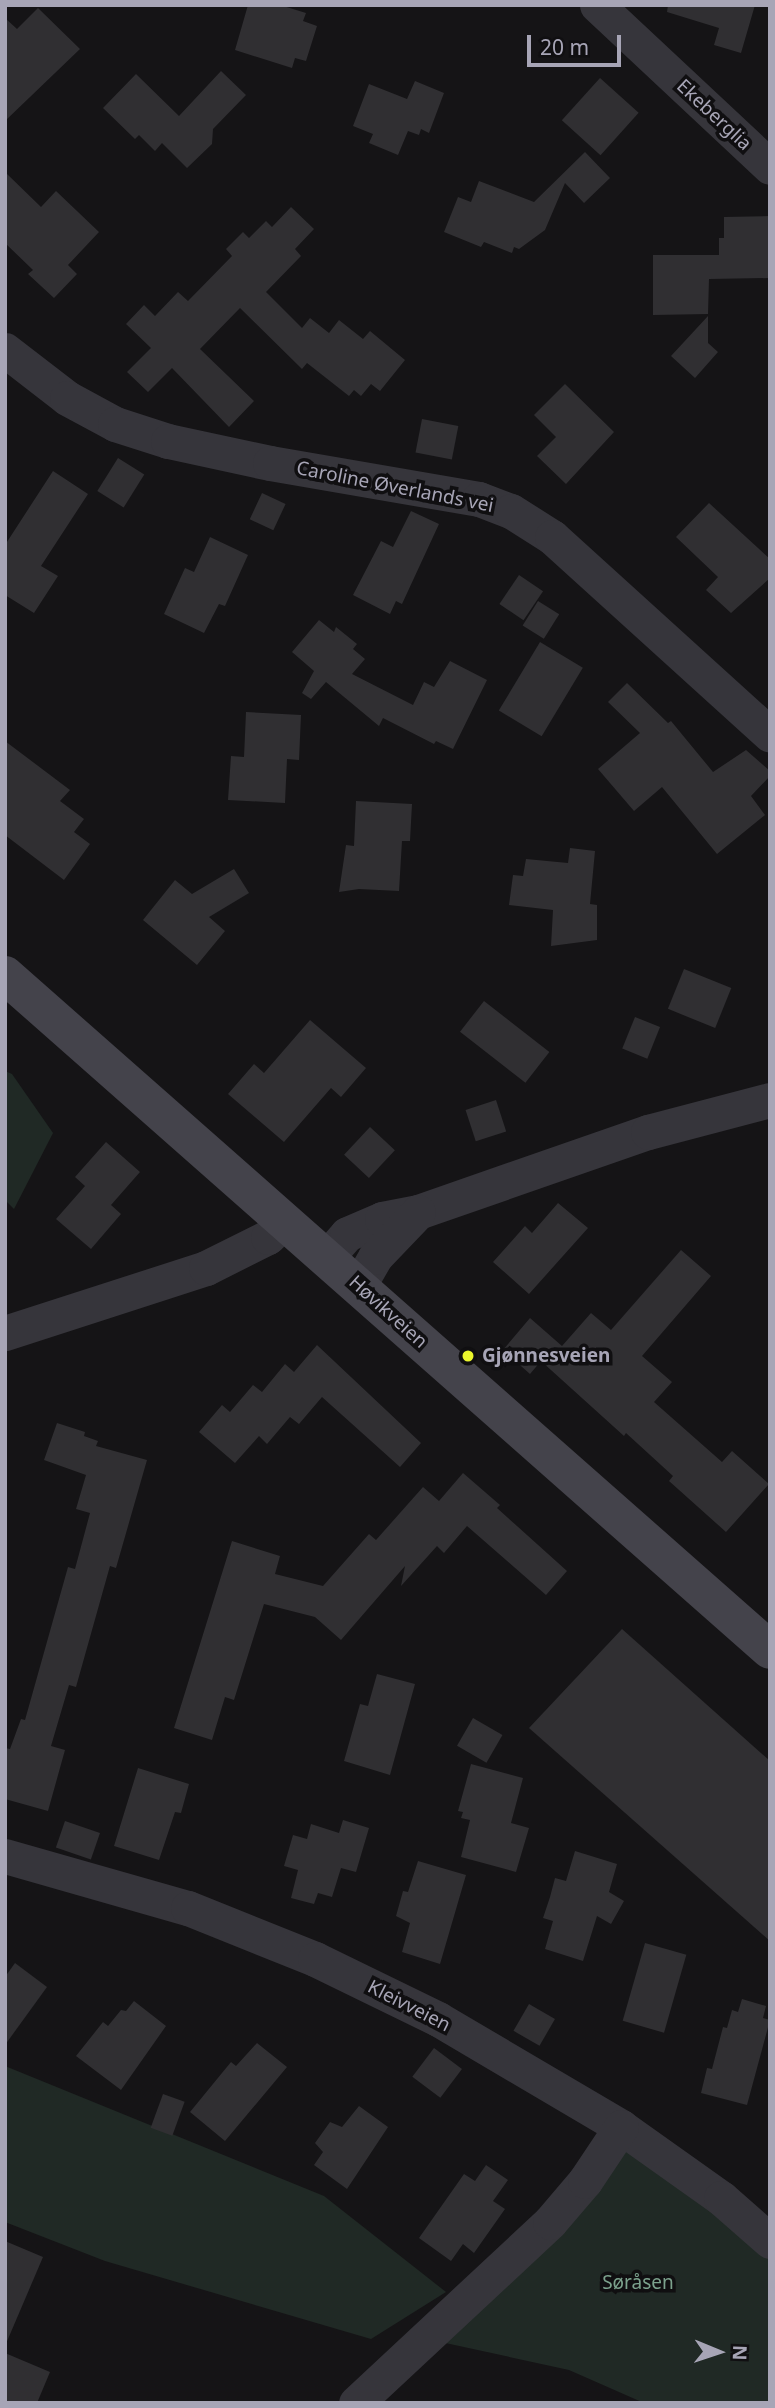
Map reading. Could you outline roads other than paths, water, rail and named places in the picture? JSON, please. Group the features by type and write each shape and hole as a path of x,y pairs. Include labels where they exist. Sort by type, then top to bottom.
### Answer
{"main road":[{"name":"Høvikveien","path":"5,975 770,1650"}],"street":[{"name":"Ekeberglia","path":"597,5 770,167"},
{"name":"Caroline Øverlands vei","path":"5,350 68,398 115,425 168,441 270,463 479,499 511,511 552,537 770,735"},
{"path":"327,1257 347,1234 382,1219 418,1212 648,1132 770,1100"},
{"path":"359,1285 375,1257 418,1212"},
{"path":"5,1333 206,1268 268,1237 285,1221"},
{"name":"Kleivveien","path":"5,1856 188,1908 315,1959 438,2019 621,2127 721,2198 770,2241"},
{"path":"356,2403 550,2222 584,2181 621,2127"}],"place":[{"name":"Gjønnesveien","path":"468,1356"}],"park label":[{"name":"Søråsen","path":"638,2283"}]}
